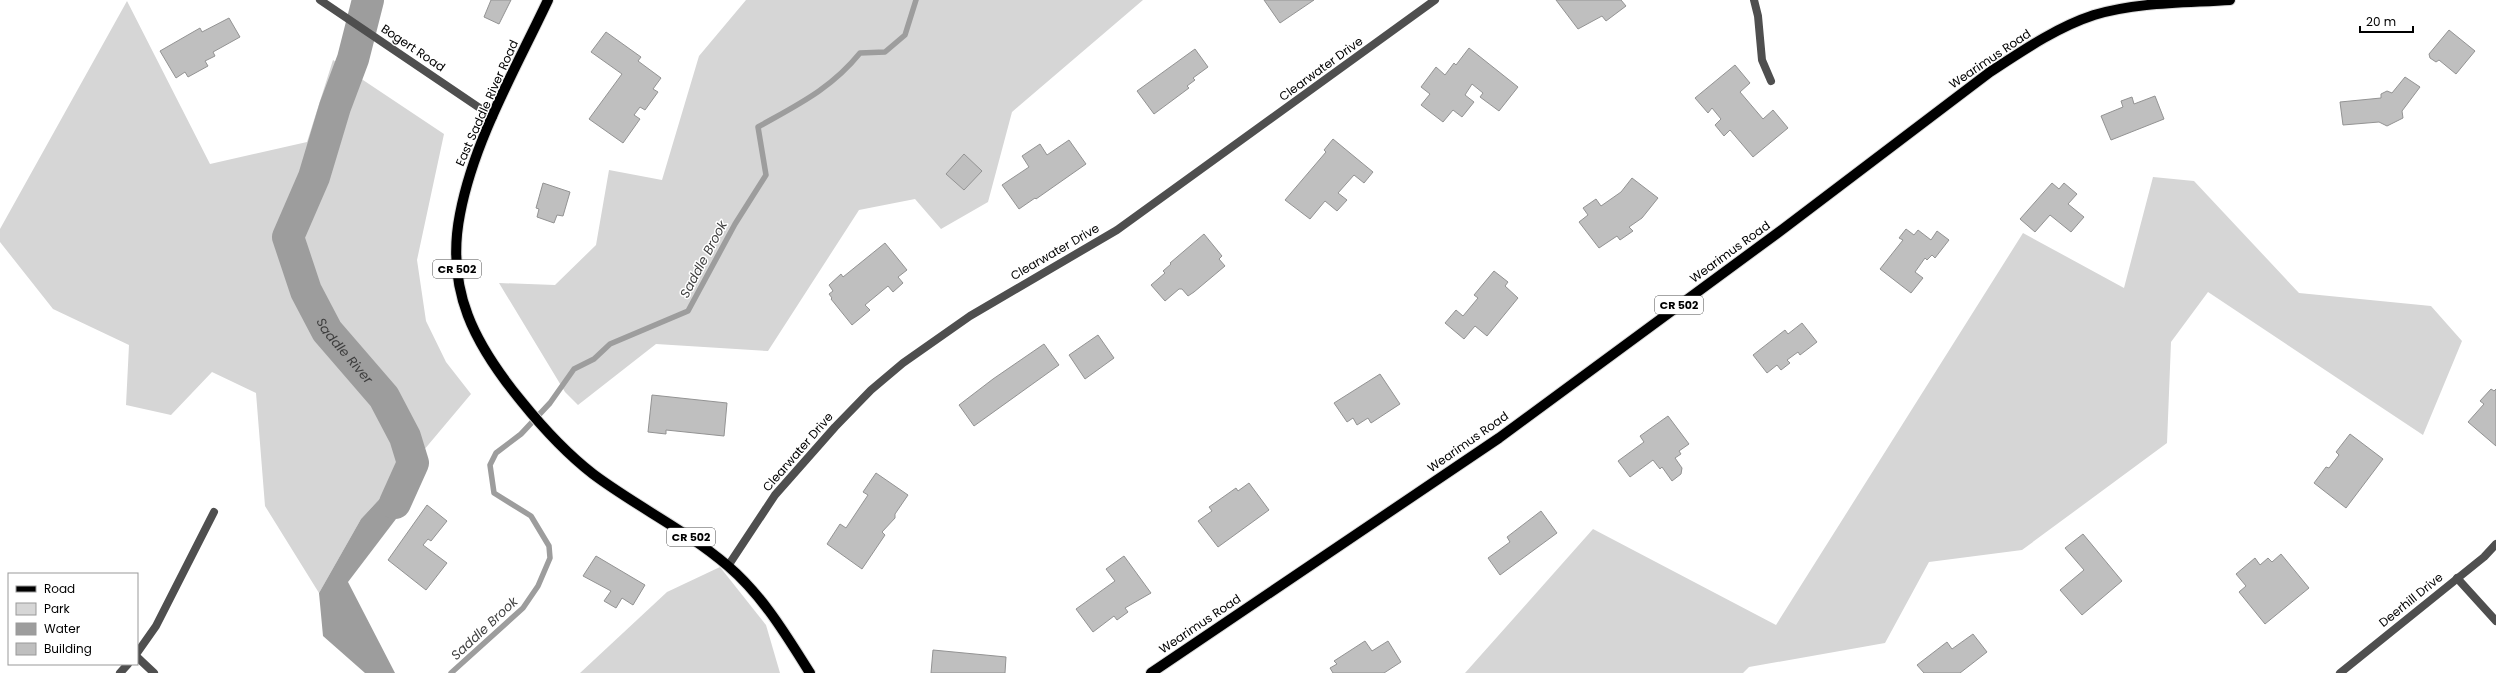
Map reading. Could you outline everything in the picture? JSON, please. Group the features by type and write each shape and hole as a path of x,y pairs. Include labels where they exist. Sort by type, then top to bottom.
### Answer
{"main road":[{"name":"East Saddle River Road","path":"548,0 477,154 463,197 457,234 457,273 459,290 470,325 488,356 544,429 595,475 672,524 728,566 772,614 810,673"},
{"name":"Wearimus Road","path":"1151,673 1499,438 1777,233 1990,72 2057,32 2094,16 2131,4 2230,0"}],"street":[{"name":"Bogert Road","path":"320,0 493,117"},
{"name":"Clearwater Drive","path":"728,566 775,495 835,427 871,390 903,363 970,316 1117,230 1435,0"},
{"path":"1754,0 1758,16 1762,60 1771,81"},
{"path":"138,652 156,626 214,512"},
{"name":"Deerhill Drive","path":"2340,673 2457,578 2496,544"},
{"path":"2457,578 2496,621"},
{"path":"138,658 154,673"},
{"path":"120,673 127,665"}],"green space":[{"path":"746,0 1143,0 1012,112 988,202 941,229 915,199 859,210 768,351 656,344 578,405 565,392 499,283 555,285 596,245 609,170 662,180 699,56"},
{"path":"127,1 210,164 307,142 333,60 444,134 417,260 426,321 446,362 471,394 413,463 361,519 319,593 265,506 256,393 212,372 171,415 126,405 129,345 53,309 0,242 0,229"},
{"path":"2153,177 2194,181 2299,293 2431,306 2462,341 2423,435 2208,292 2171,342 2167,443 2022,550 1929,562 1885,643 1749,667 1743,673 1465,673 1593,529 1776,625 2023,233 2124,288"},
{"path":"720,567 766,625 780,673 580,673 667,592"}],"water":[{"path":"413,463 415,494 348,582 395,673 365,673 323,636 319,593 361,519"}],"building":[{"path":"491,0 511,0 499,24 484,17"},
{"path":"1264,0 1314,0 1280,23"},
{"path":"1556,0 1621,0 1626,6 1606,21 1602,16 1578,29"},
{"path":"229,18 240,37 213,52 215,56 205,61 208,66 188,77 185,72 176,78 160,51 200,28 202,32"},
{"path":"2449,30 2475,51 2456,74 2439,60 2436,62 2430,58 2429,54"},
{"path":"606,32 641,57 638,61 661,78 653,89 658,92 645,110 640,107 634,115 640,119 623,143 589,119 622,74 591,52"},
{"path":"1469,48 1518,87 1499,111 1480,97 1483,93 1472,84 1465,95 1474,102 1462,117 1453,110 1443,122 1421,105 1430,94 1421,87 1436,67 1445,75 1454,63 1456,65"},
{"path":"1195,49 1208,67 1193,78 1195,80 1187,86 1189,88 1154,114 1137,91"},
{"path":"1735,65 1750,83 1740,92 1763,119 1773,110 1788,128 1753,157 1730,130 1724,136 1715,125 1721,119 1712,108 1708,113 1695,98"},
{"path":"2405,77 2420,87 2402,111 2403,118 2387,126 2379,122 2343,125 2340,102 2381,98 2381,94 2387,91 2392,93"},
{"path":"2155,96 2164,119 2111,140 2101,116 2123,107 2121,101 2132,97 2134,104"},
{"path":"1333,139 1373,172 1364,183 1354,175 1338,193 1347,200 1337,211 1325,201 1310,219 1285,200 1326,152 1324,150"},
{"path":"1069,140 1086,164 1019,209 1002,185 1029,167 1022,156 1040,144 1047,155"},
{"path":"964,154 982,171 964,190 946,174"},
{"path":"1632,178 1658,198 1642,218 1629,227 1633,231 1620,240 1617,236 1599,248 1579,222 1588,215 1583,208 1596,199 1601,206 1621,192"},
{"path":"543,183 570,192 563,216 557,215 554,223 537,217 539,209 536,208"},
{"path":"2052,183 2059,189 2064,183 2077,194 2068,204 2084,217 2071,232 2050,215 2035,232 2020,219"},
{"path":"1906,229 1914,235 1918,230 1931,240 1937,231 1949,240 1935,258 1932,255 1927,260 1925,258 1915,272 1923,278 1911,293 1880,269 1903,240 1899,238"},
{"path":"1204,234 1222,256 1219,259 1225,266 1188,296 1182,289 1179,289 1165,301 1151,285 1165,273 1163,271 1171,264 1170,263"},
{"path":"885,243 907,270 898,277 903,283 893,292 888,286 865,305 870,310 852,325 831,299 832,298 829,294 833,291 829,285 841,274 843,277"},
{"path":"1494,271 1508,282 1505,286 1518,298 1487,336 1475,326 1464,339 1445,323 1456,310 1463,316 1478,298 1474,295"},
{"path":"1802,323 1817,342 1800,355 1798,352 1787,360 1790,363 1781,370 1777,365 1767,373 1753,355 1785,330 1788,334"},
{"path":"1098,335 1114,358 1085,379 1069,355"},
{"path":"1044,344 1059,365 974,426 959,405 993,379"},
{"path":"1380,374 1400,404 1371,423 1368,418 1357,425 1353,418 1347,422 1334,403"},
{"path":"2491,389 2494,391 2496,389 2496,446 2468,422 2484,404 2480,401"},
{"path":"652,395 727,403 724,436 666,430 666,434 648,432"},
{"path":"1668,416 1689,444 1679,451 1681,454 1675,458 1682,468 1681,474 1672,481 1662,467 1660,469 1653,460 1630,477 1618,461 1644,442 1640,436"},
{"path":"2350,434 2383,459 2346,508 2314,483 2326,467 2329,468 2339,455 2336,452"},
{"path":"876,473 908,495 895,514 895,518 882,532 885,535 862,569 827,544 840,524 846,528 868,495 863,492"},
{"path":"1249,483 1269,510 1218,547 1198,521 1212,511 1209,507 1236,488 1238,491"},
{"path":"427,505 447,521 431,541 428,539 423,545 447,563 426,590 388,560"},
{"path":"1541,511 1557,533 1500,575 1488,558 1510,542 1507,537"},
{"path":"2083,534 2122,581 2082,615 2060,590 2084,570 2065,548"},
{"path":"2281,554 2309,588 2265,624 2239,592 2246,586 2236,574 2255,558 2260,565 2268,558 2272,562"},
{"path":"596,556 645,585 633,605 622,598 616,608 604,601 611,591 583,576"},
{"path":"1124,556 1151,593 1125,608 1128,612 1117,620 1114,616 1093,632 1076,609 1115,581 1106,569"},
{"path":"1973,634 1987,652 1960,673 1924,673 1917,665 1947,642 1952,649"},
{"path":"1365,641 1372,651 1388,641 1401,662 1384,673 1333,673 1330,668 1337,664 1334,661"},
{"path":"933,650 1006,657 1005,673 931,673"}],"waterway":[{"name":"Saddle River","path":"368,0 353,59 335,107 314,177 288,237 306,291 327,331 384,397 405,437 413,463 395,503"},
{"name":"Saddle Brook","path":"451,673 523,608 538,586 550,558 549,546 531,516 494,493 490,465 496,453 521,434 550,403 574,369 594,359 610,344 688,311 735,224 766,175 758,127 813,95 837,77 860,53 885,52 905,35 916,0"}]}
